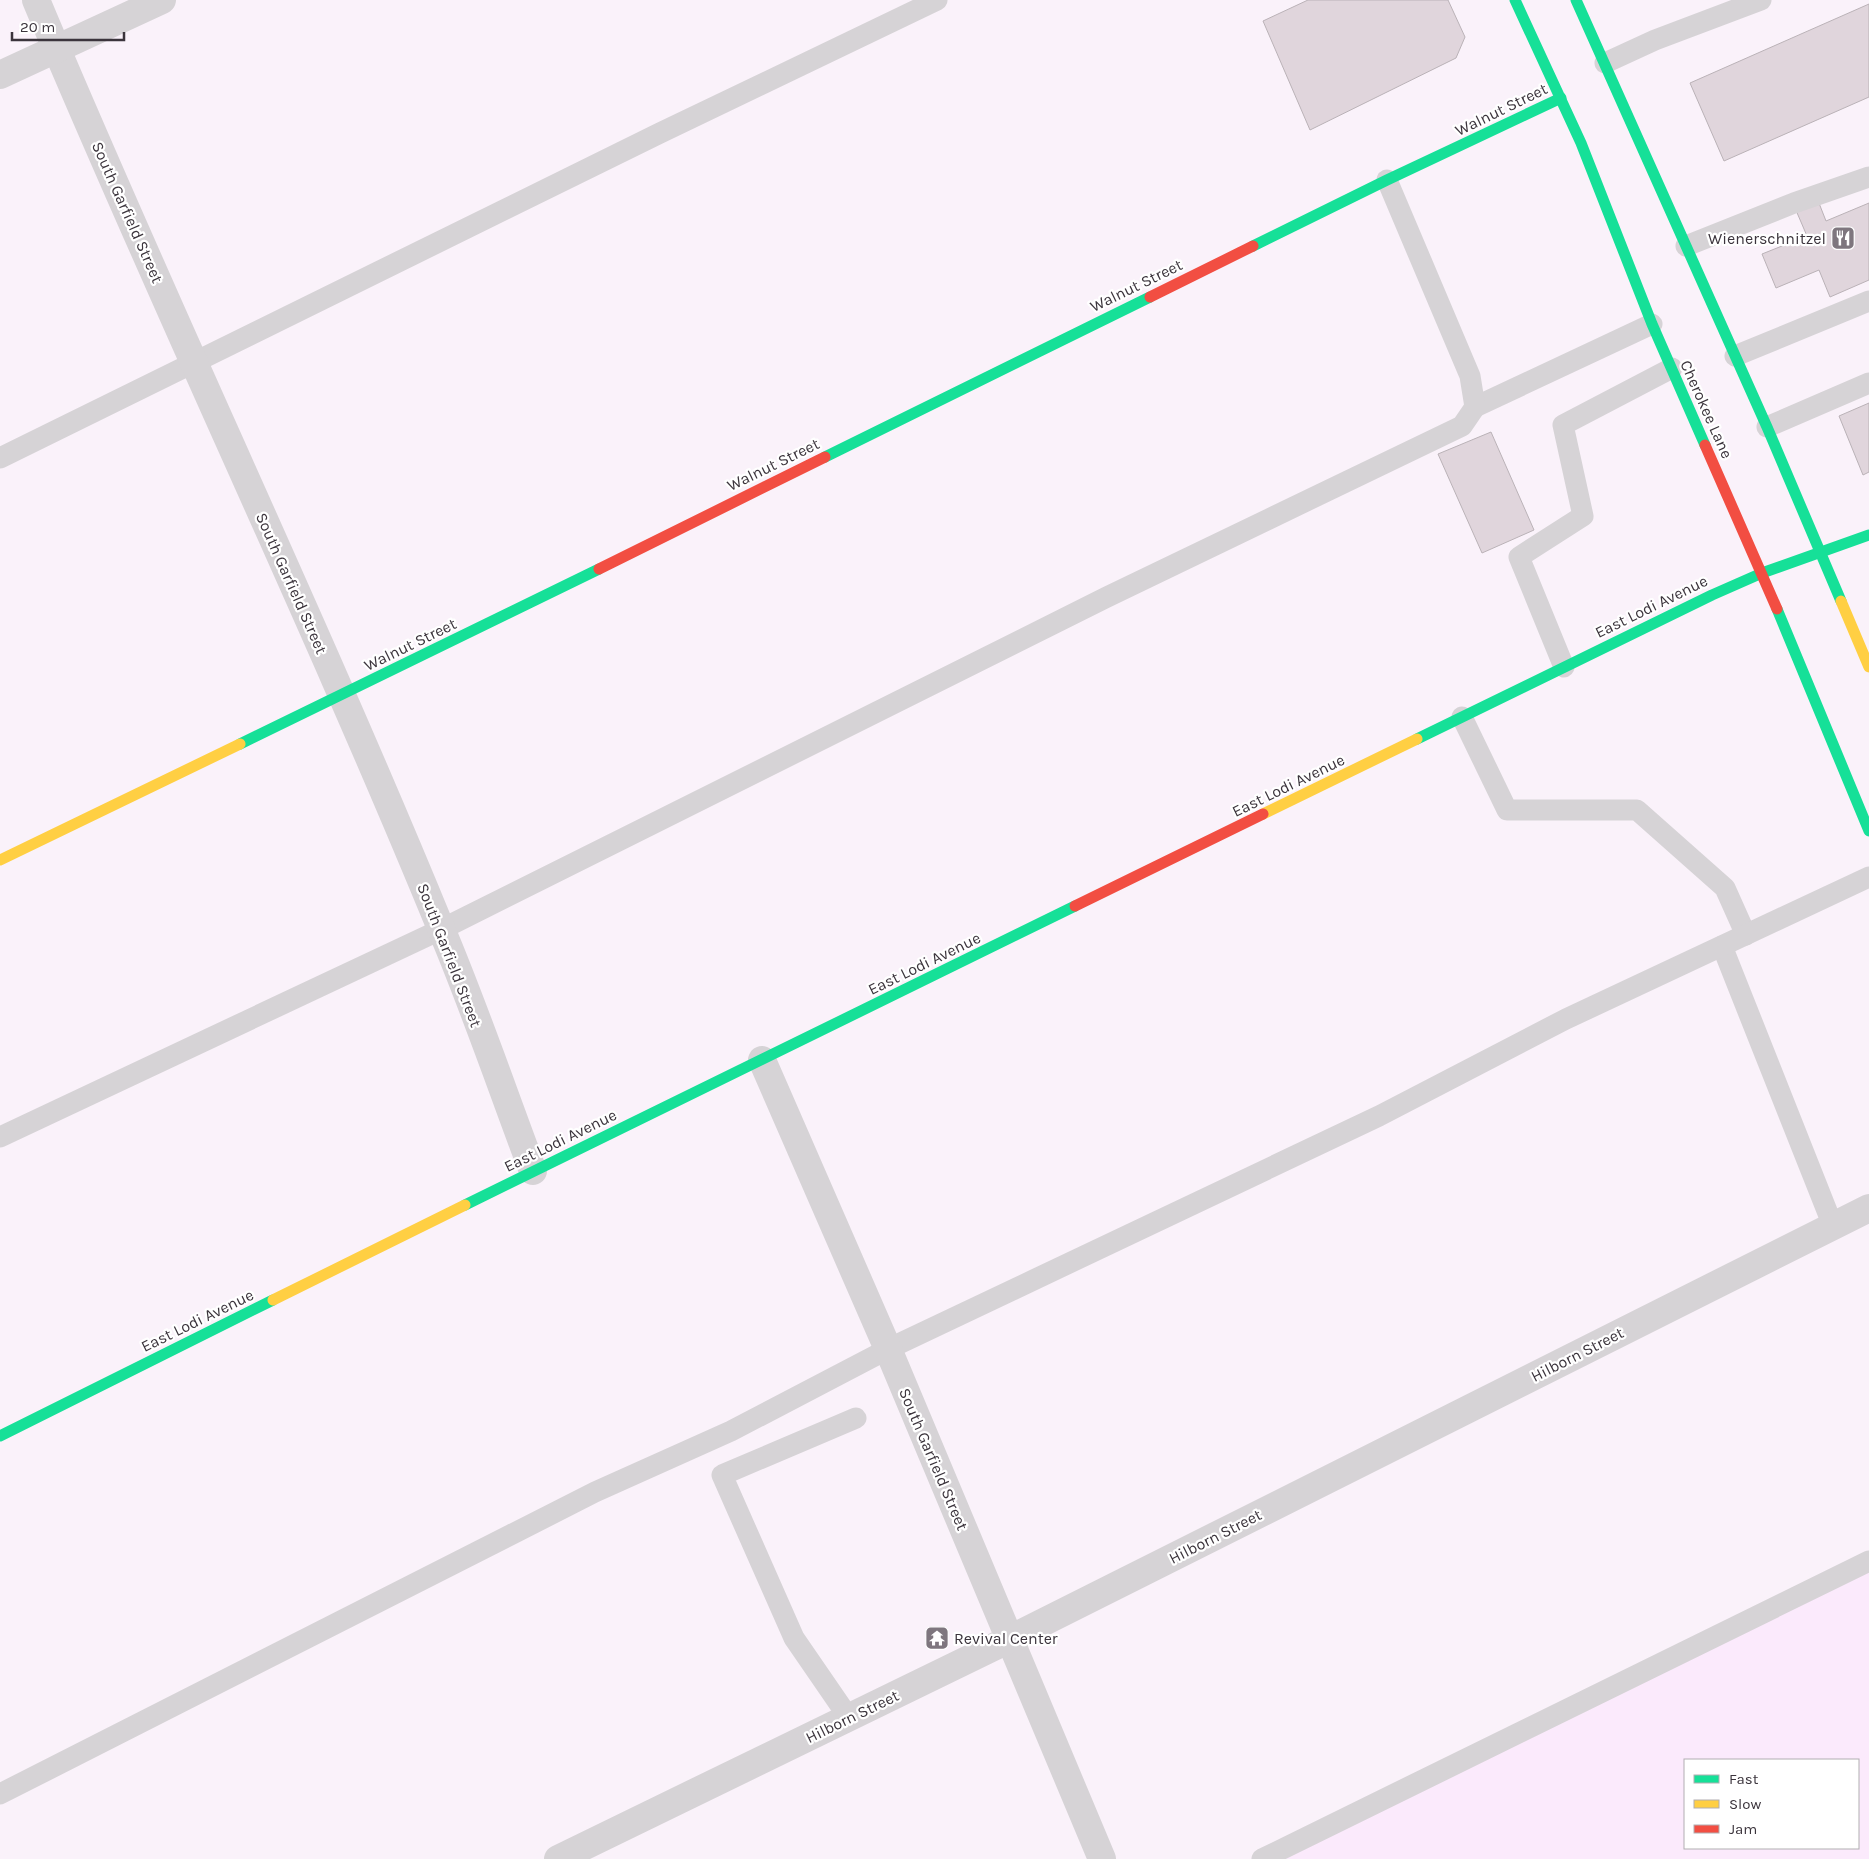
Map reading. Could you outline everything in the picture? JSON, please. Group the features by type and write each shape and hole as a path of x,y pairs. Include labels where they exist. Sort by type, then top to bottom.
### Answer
{"main road":[{"name":"Cherokee Lane","path":"1515,0 1581,143 1652,324 1762,573 1869,831"},
{"path":"1576,0 1767,427 1869,667"},
{"name":"Walnut Street","path":"0,860 342,695 1387,180 1561,98"},
{"name":"East Lodi Avenue","path":"0,1436 533,1171 1564,666 1762,573 1869,535"}],"street":[{"name":"South Garfield Street","path":"36,0 194,364 342,695 442,928 533,1171"},
{"path":"0,75 162,0"},
{"name":"South Garfield Street","path":"762,1060 888,1350 1102,1859"},
{"name":"Hilborn Street","path":"558,1859 1010,1639 1869,1208"}],"lane":[{"path":"0,458 651,138 937,0"},
{"path":"1605,64 1655,40 1761,0"},
{"path":"1686,246 1794,203 1869,177"},
{"path":"1387,180 1470,376 1475,407"},
{"path":"1735,356 1869,301"},
{"path":"0,1137 442,928 1107,597 1462,426 1475,407 1652,324"},
{"path":"1564,666 1519,557 1583,516 1563,425 1672,368"},
{"path":"1767,427 1869,383"},
{"path":"1462,717 1507,810 1637,810 1725,888 1746,935"},
{"path":"0,1794 595,1492 731,1431 888,1350 1379,1116 1566,1019 1869,877"},
{"path":"1722,946 1832,1226"},
{"path":"849,1718 794,1638 722,1476 856,1418"},
{"path":"1262,1859 1869,1561"}],"shaded area":[{"path":"1869,1566 1869,1859 1284,1859"}],"building":[{"path":"1308,0 1448,0 1465,37 1456,58 1310,130 1263,21"},
{"path":"1869,4 1869,97 1724,161 1690,83"},
{"path":"1817,198 1826,221 1869,203 1869,280 1830,297 1819,270 1776,288 1762,254 1807,236 1795,208"},
{"path":"1869,403 1869,472 1863,475 1839,416"},
{"path":"1491,432 1534,530 1482,553 1438,454"}],"traffic: fast":[{"path":"1515,0 1581,143 1652,324 1705,445"},
{"path":"1576,0 1767,427 1841,601"},
{"path":"1253,246 1561,98"},
{"path":"825,457 1150,297"},
{"path":"1417,739 1712,595 1762,573 1869,535"},
{"path":"240,744 599,569"},
{"path":"1777,609 1869,831"},
{"path":"465,1205 1075,906"},
{"path":"0,1436 273,1300"}],"traffic: slow":[{"path":"1841,601 1869,667"},
{"path":"1263,814 1417,739"},
{"path":"0,860 240,744"},
{"path":"273,1300 465,1205"}],"traffic: jam":[{"path":"1150,297 1253,246"},
{"path":"1705,445 1777,609"},
{"path":"599,569 825,457"},
{"path":"1075,906 1263,814"}],"place":[{"name":"Wienerschnitzel","path":"1843,238"},
{"name":"Revival Center","path":"937,1638"}]}
